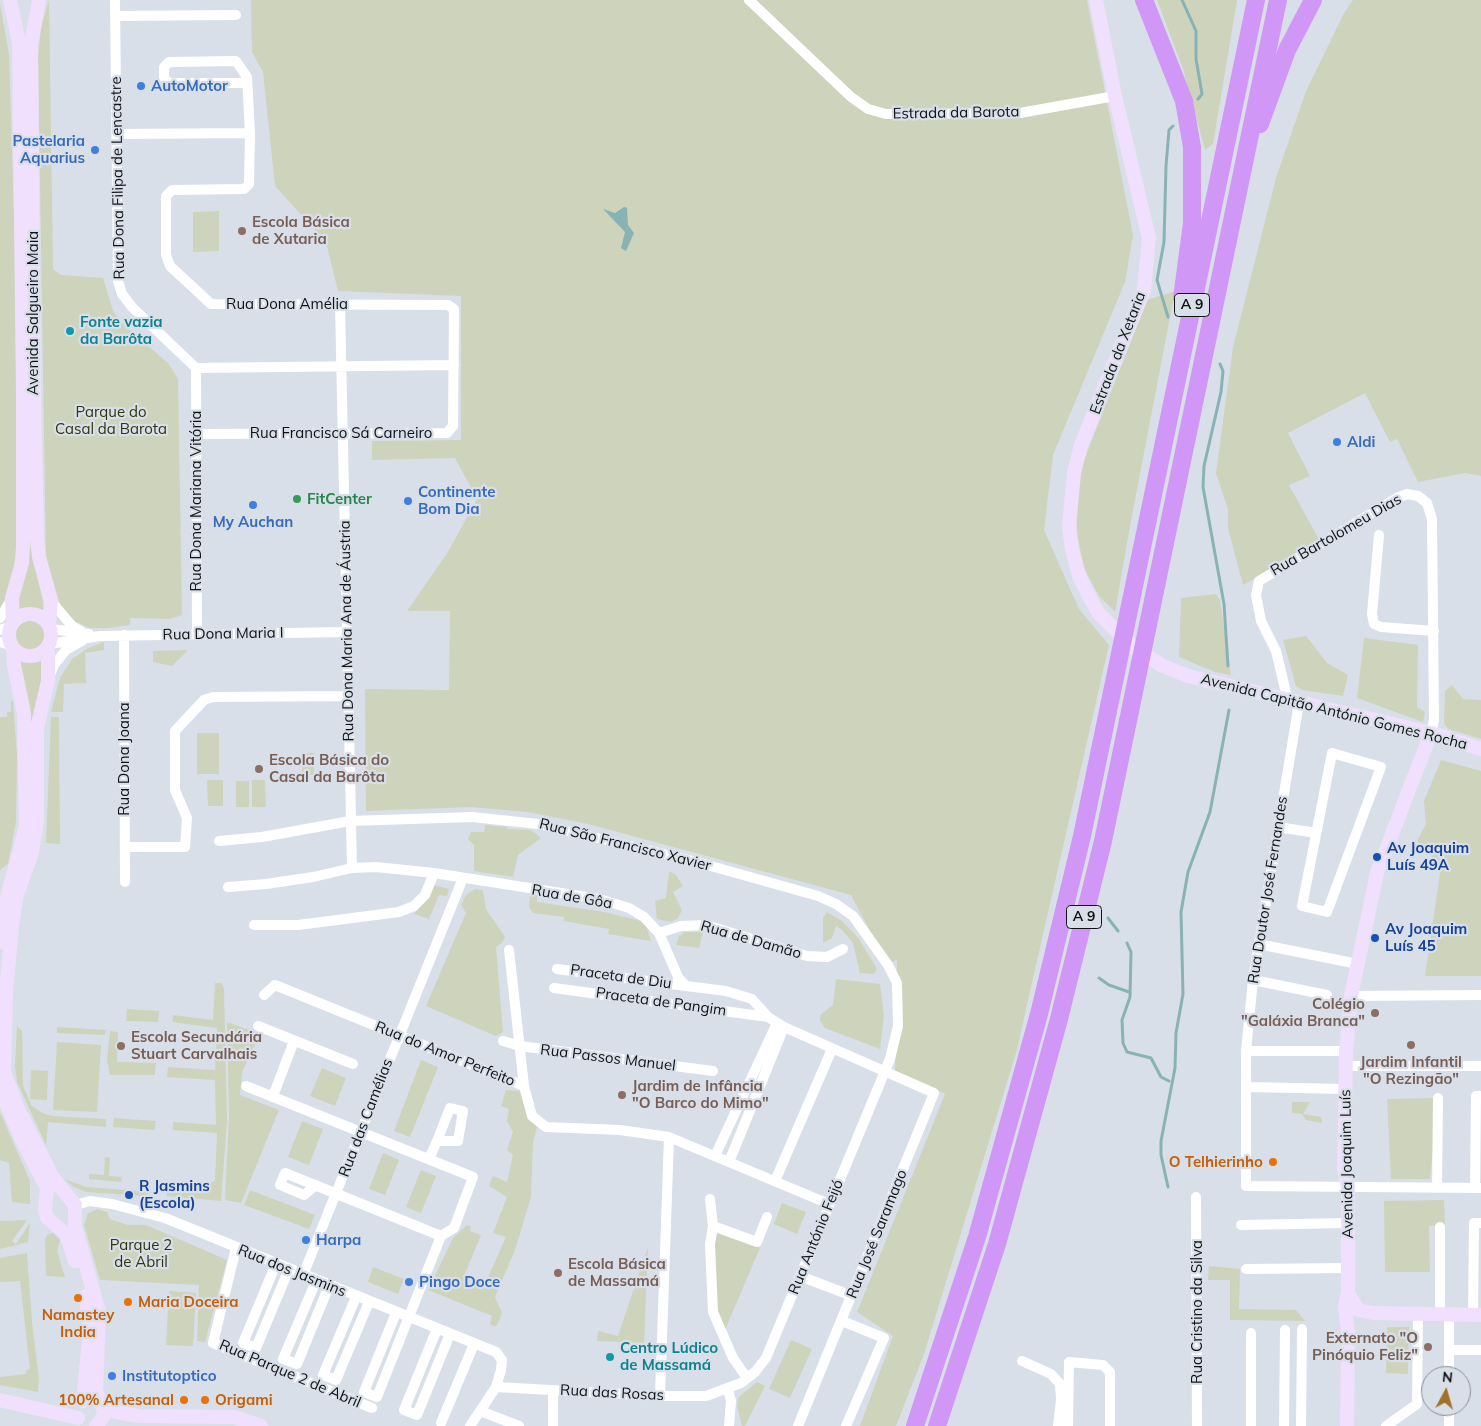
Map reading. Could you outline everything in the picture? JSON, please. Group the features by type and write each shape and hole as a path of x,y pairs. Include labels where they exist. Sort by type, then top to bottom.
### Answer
{"highway":[{"path":"1144,0 1184,101 1192,146 1192,223 1184,287 1172,351 1169,416"},
{"name":"A 9","path":"915,1426 977,1237 1038,1014 1082,836 1256,0"},
{"name":"A 9","path":"938,1426 997,1244 1059,1019 1098,860 1278,0"},
{"path":"1242,172 1287,50 1312,0"}],"street":[{"name":"Avenida Salgueiro Maia","path":"6,624 22,563 23,545 19,43 10,0"},
{"name":"Avenida Salgueiro Maia","path":"39,0 31,45 30,103 36,520 38,557 51,601 50,627"},
{"name":"Rua Dona Filipa de Lencastre","path":"115,0 118,281 122,294 132,307 196,368"},
{"name":"Estrada da Barota","path":"749,0 851,97 868,109 886,114 1020,113 1115,96"},
{"name":"Estrada da Xetaria","path":"1096,0 1115,96 1150,238 1144,290 1081,445 1071,496 1069,527 1072,550 1080,578 1099,614 1134,648 1161,665 1188,676"},
{"path":"116,16 236,15"},
{"path":"117,134 250,133 247,77 236,61 169,62 164,67 164,78 169,83 247,83"},
{"name":"Rua Dona Amélia","path":"250,133 249,184 244,188 172,190 166,196 166,255 170,266 211,304 448,305"},
{"name":"Rua Dona Maria Ana de Áustria","path":"340,304 343,366 352,868"},
{"name":"Rua Francisco Sá Carneiro","path":"196,434 447,432 453,426 454,365 454,310 448,305"},
{"path":"196,368 454,365"},
{"name":"Rua Dona Mariana Vitória","path":"196,368 197,634"},
{"name":"Rua Bartolomeu Dias","path":"1293,702 1276,651 1261,621 1256,595 1259,581 1389,502 1407,494 1418,496 1428,503 1432,519 1434,720 1431,734"},
{"path":"1379,535 1372,614 1374,624 1381,627 1434,631"},
{"name":"Rua Dona Maria I","path":"51,601 72,626 84,633"},
{"path":"0,942 4,890 26,826 24,713 8,645 6,624 29,614 40,616 50,627 48,680 38,728 37,821 32,852 16,898 12,927 6,992 4,1073 37,1148 53,1178 73,1206 77,1233 99,1312 96,1390 99,1418"},
{"name":"Rua Dona Maria I","path":"50,627 100,636"},
{"name":"Rua Dona Maria I","path":"49,646 100,636 347,632"},
{"name":"Rua Dona Joana","path":"124,635 125,882"},
{"name":"Rua Dona Maria I","path":"48,680 54,665 66,650 81,641 100,636"},
{"path":"8,645 18,654 31,657 38,656 49,646"},
{"name":"Avenida Capitão António Gomes Rocha","path":"1188,676 1431,734 1481,749"},
{"path":"125,847 185,846 186,818 175,790 175,731 204,700 213,697 348,696"},
{"name":"Rua Doutor José Fernandes","path":"1293,702 1278,827 1253,980 1246,1051 1246,1186 1348,1187"},
{"name":"Avenida Joaquim Luís","path":"1347,1426 1348,1333 1345,1307 1348,1293 1348,1187 1344,1168 1346,1051 1351,996 1377,873 1431,734"},
{"path":"1332,754 1380,767 1327,912 1302,906 1316,834 1332,754"},
{"name":"Rua São Francisco Xavier","path":"219,841 262,837 350,821 472,817 538,824 692,861 818,896 836,904 853,916 888,965 897,982 898,1026 890,1059 884,1070"},
{"path":"1278,827 1316,834"},
{"name":"Rua de Gôa","path":"228,887 313,877 352,868 376,867 434,873 599,899 629,908 644,917 659,933 678,977 686,986"},
{"path":"254,925 298,925 400,912 414,906 425,895 434,873"},
{"name":"Rua das Camélias","path":"303,1275 463,878"},
{"name":"Rua de Damão","path":"659,933 681,926 706,925 807,956 827,957 843,949"},
{"path":"1258,944 1358,964"},
{"path":"509,950 524,1086"},
{"name":"Praceta de Diu","path":"557,969 686,986"},
{"path":"1253,980 1327,995"},
{"name":"Rua do Amor Perfeito","path":"264,995 275,985 524,1086 532,1116 546,1127 620,1130 669,1137 829,1204"},
{"path":"686,986 726,991 752,999 776,1022 832,1049 884,1070"},
{"name":"Praceta de Pangim","path":"554,988 776,1022"},
{"path":"1351,996 1481,994"},
{"path":"715,1156 776,1022"},
{"path":"729,1162 776,1022"},
{"path":"258,1026 353,1064"},
{"path":"273,1096 294,1041"},
{"name":"Rua Passos Manuel","path":"502,1041 520,1046 713,1072"},
{"path":"775,1181 832,1049"},
{"path":"1246,1051 1346,1051"},
{"path":"1346,1066 1481,1066"},
{"name":"Rua António Feijó","path":"728,1389 748,1378 766,1358 884,1070"},
{"name":"Rua José Saramago","path":"798,1426 934,1093 884,1070"},
{"path":"246,1086 474,1177 454,1228 441,1236 377,1397 364,1392 396,1313"},
{"path":"1246,1087 1346,1089"},
{"path":"0,1089 23,1142 47,1188 46,1215 66,1234 85,1288 89,1312 87,1373 81,1417"},
{"path":"1348,1187 1478,1188 1478,1096"},
{"path":"1438,1098 1438,1188"},
{"path":"660,1396 669,1137"},
{"path":"430,1160 437,1141"},
{"path":"316,1185 441,1236"},
{"path":"47,1202 59,1194 73,1206"},
{"name":"Rua Cristino da Silva","path":"1196,1197 1197,1426"},
{"path":"710,1199 714,1226 710,1244 713,1312 733,1358 748,1378"},
{"name":"Rua dos Jasmins","path":"73,1206 90,1201 125,1206 165,1218 316,1281 496,1352 502,1360 496,1387"},
{"path":"56,1225 69,1223 73,1206"},
{"path":"714,1226 757,1242 767,1217"},
{"path":"1241,1225 1348,1223"},
{"path":"1348,1293 1358,1310 1373,1313 1477,1314 1474,1223 1481,1223"},
{"path":"1440,1227 1444,1314 1449,1350 1449,1366"},
{"name":"Rua Parque 2 de Abril","path":"236,1248 213,1343 372,1408"},
{"path":"276,1264 243,1343 256,1348 289,1270"},
{"path":"1246,1269 1348,1268"},
{"path":"800,1276 852,1296"},
{"path":"316,1281 283,1359 297,1364 329,1286"},
{"path":"356,1297 323,1375 336,1380 369,1302"},
{"path":"1348,1333 1358,1319 1373,1313"},
{"path":"1386,1426 1417,1404 1418,1314"},
{"path":"842,1321 884,1338 846,1426"},
{"path":"437,1329 404,1410 417,1415 450,1334"},
{"path":"1301,1426 1302,1329"},
{"path":"1284,1426 1285,1330"},
{"path":"1251,1332 1251,1426"},
{"path":"442,1423 474,1344"},
{"path":"1449,1350 1481,1350"},
{"path":"1022,1360 1051,1374 1060,1384 1061,1400 1058,1426"},
{"path":"1068,1426 1069,1362 1103,1365 1110,1372 1110,1426"},
{"path":"470,1426 496,1387"},
{"name":"Rua das Rosas","path":"496,1387 660,1396 706,1396 728,1389"},
{"path":"728,1389 731,1401 730,1426"},
{"path":"553,1390 553,1426"},
{"path":"81,1417 92,1399 99,1418"},
{"path":"0,1400 81,1417"},
{"path":"480,1411 519,1426"},
{"path":"99,1418 138,1416 234,1417 261,1426"}],"green space":[{"name":"Parque do Casal da Barota","path":"49,0 53,269 61,275 103,278 113,311 125,326 169,364 178,379 182,615 170,619 130,618 130,625 107,628 90,628 74,621 60,605 46,557 38,57 41,28"},
{"path":"251,0 1087,0 1133,235 1125,282 1053,455 1044,530 1079,609 1109,645 1016,1053 924,1354 896,1426 860,1426 893,1336 857,1312 945,1094 895,1071 897,959 888,965 851,895 588,824 528,812 471,807 366,811 365,689 449,690 450,611 407,611 448,552 477,499 455,458 372,460 372,441 461,440 461,296 338,291 326,242 275,186 263,72 252,52"},
{"path":"1157,0 1237,0 1213,144 1205,150 1183,69"},
{"path":"1353,0 1481,0 1481,476 1465,473 1418,482 1397,439 1390,442 1365,393 1288,433 1310,476 1289,485 1321,543 1243,585 1228,528 1228,509 1216,473 1233,347 1276,178 1306,91 1344,13"},
{"name":"Parque do Casal da Barota","path":"0,4 9,54 18,345 16,377 19,542 5,605 0,611"},
{"path":"219,211 219,251 193,252 193,212"},
{"path":"1175,291 1115,612 1099,596 1084,568 1078,539 1075,503 1081,468 1147,300"},
{"path":"30,533 32,553 46,615 29,609 15,615"},
{"path":"1216,594 1220,600 1231,675 1215,672 1179,657 1181,598"},
{"path":"30,620 36,621 41,625 45,630 45,642 41,647 36,651 30,652 24,651 19,647 15,642 14,636 15,630 19,625 24,621"},
{"path":"1306,636 1327,663 1348,675 1343,696 1302,690 1296,686 1283,640"},
{"path":"1364,638 1418,645 1417,707 1425,712 1423,722 1357,698"},
{"path":"104,642 104,650 85,653 86,683 64,684 63,712 51,712 60,678 72,659 88,648"},
{"path":"188,650 172,666 153,662 153,651"},
{"path":"46,657 33,720 32,740 17,659 29,661"},
{"path":"1452,685 1463,699 1481,700 1481,739 1449,729 1444,724 1445,691"},
{"path":"11,701 13,701 17,756 16,821 8,864 0,870 0,717 7,717 7,712 11,712"},
{"path":"51,717 59,717 60,844 46,843"},
{"path":"197,733 219,733 219,774 197,774"},
{"path":"302,753 314,753 314,775 302,775"},
{"path":"1441,760 1481,771 1481,976 1425,976 1441,866 1417,841 1426,824 1424,801"},
{"path":"207,780 223,780 223,806 208,806"},
{"path":"252,780 265,780 266,807 252,807"},
{"path":"236,781 249,781 249,807 236,807"},
{"path":"485,825 507,827 507,829 531,830 541,838 518,855 513,877 474,871 474,845 468,839 471,832 484,832"},
{"path":"669,871 676,875 683,886 673,892 682,910 678,918 671,922 657,919 655,901 666,898"},
{"path":"433,885 449,889 447,896 439,895 429,919 414,914 426,900"},
{"path":"475,889 483,890 486,909 505,937 502,943 496,947 503,1032 496,1036 426,1006 466,913 461,905 466,895"},
{"path":"537,895 537,902 604,912 645,922 651,941 608,934 609,929 564,921 564,917 533,913 529,907 530,896"},
{"path":"827,912 842,921 859,939 877,969 874,974 860,973 853,943 841,929 836,926 832,938 823,943 823,918"},
{"path":"685,932 703,932 699,948 676,945 679,936"},
{"path":"836,979 880,984 884,1016 880,1049 825,1028 820,1021 820,1015 833,1005"},
{"path":"215,983 222,983 224,989 227,1121 221,1201 167,1196 167,1186 203,1186 215,1181 217,1133 173,1130 173,1122 216,1125 215,1080 167,1077 168,1067 215,1070 217,1028 172,1022 173,1015 213,1020"},
{"path":"127,1009 159,1011 158,1022 126,1021"},
{"path":"227,1022 260,1034 242,1072 240,1095 279,1110 241,1203 225,1200 229,1115"},
{"path":"17,1026 22,1031 23,1085 31,1105 42,1113 53,1116 106,1119 106,1127 48,1122 46,1145 17,1082 15,1066"},
{"path":"57,1027 106,1030 105,1035 57,1033"},
{"path":"110,1031 118,1032 117,1062 156,1063 155,1075 110,1075 107,1060"},
{"path":"57,1042 101,1045 97,1112 53,1110"},
{"path":"421,1060 438,1067 410,1137 394,1131"},
{"path":"322,1068 346,1078 335,1106 310,1096"},
{"path":"31,1070 48,1071 47,1100 30,1099"},
{"path":"506,1090 520,1091 527,1115 537,1127 533,1142 531,1197 515,1250 495,1297 502,1313 496,1327 490,1324 492,1316 428,1290 453,1238 467,1225 471,1227 470,1231 481,1235 464,1276 485,1284 506,1237 493,1233 507,1197 489,1186 493,1176 507,1182 513,1155 507,1150 513,1132 507,1121 509,1109 501,1106"},
{"path":"1438,1098 1430,1179 1391,1179 1387,1099"},
{"path":"1292,1102 1310,1102 1303,1114 1321,1117 1322,1123 1306,1120 1302,1114 1292,1113"},
{"path":"0,1112 30,1181 30,1204 12,1202 9,1163 0,1160"},
{"path":"114,1118 156,1121 155,1130 113,1127"},
{"path":"302,1121 323,1129 309,1165 288,1157"},
{"path":"383,1153 399,1160 385,1195 369,1189"},
{"path":"105,1157 110,1158 109,1176 122,1177 121,1182 89,1179 89,1174 104,1175"},
{"path":"421,1170 436,1176 421,1213 406,1207"},
{"path":"64,1179 86,1187 154,1192 143,1196 86,1192 74,1187"},
{"path":"250,1190 315,1215 309,1229 244,1205"},
{"path":"1444,1200 1445,1225 1429,1226 1430,1272 1385,1272 1384,1201"},
{"path":"782,1203 806,1212 797,1234 774,1224"},
{"name":"Parque 2 de Abril","path":"98,1209 107,1212 110,1219 128,1225 146,1225 227,1260 205,1342 197,1341 199,1285 100,1280 84,1225 88,1213"},
{"path":"27,1220 12,1241 16,1244 30,1223 28,1242 0,1249 0,1221"},
{"path":"718,1231 760,1248 725,1330 716,1310 714,1245"},
{"path":"53,1233 60,1240 57,1251 65,1277 46,1276 45,1239 48,1234"},
{"path":"648,1247 644,1343 597,1341 598,1331 618,1336"},
{"path":"27,1253 32,1322 39,1379 38,1392 0,1385 0,1377 26,1374 26,1370 30,1369 20,1281 0,1282 0,1258"},
{"path":"1209,1266 1240,1269 1239,1309 1296,1310 1305,1321 1230,1320 1230,1280 1208,1280"},
{"path":"373,1267 404,1279 398,1294 368,1282"},
{"path":"169,1291 196,1293 193,1346 166,1345"},
{"path":"1387,1327 1409,1327 1408,1374 1386,1373"},
{"path":"791,1340 812,1349 790,1398 769,1389"},
{"path":"757,1382 765,1386 745,1426 742,1426 737,1406 739,1397"}],"shaded area":[{"path":"624,207 627,208 628,225 634,233 626,251 621,248 625,232 603,209 615,213"}],"waterway":[{"path":"1182,0 1196,31 1196,59 1202,94 1198,99"},
{"path":"1168,317 1157,280 1164,242 1169,130 1173,126"},
{"path":"1220,364 1223,371 1221,392 1204,466 1203,487 1224,604 1228,666"},
{"path":"1168,1187 1161,1155 1161,1141 1175,1068 1176,1033 1183,994 1181,912 1188,872 1210,812 1229,710"},
{"path":"1108,918 1118,931"},
{"path":"1127,943 1131,952 1130,997 1122,1020 1123,1043 1127,1052 1151,1058 1161,1077 1169,1081"},
{"path":"1099,978 1109,985 1129,992"}],"place":[{"name":"AutoMotor","path":"141,86"},
{"name":"Pastelaria Aquarius","path":"95,150"},
{"name":"Escola Básica de Xutaria","path":"242,231"},
{"name":"Fonte vazia da Barôta","path":"70,331"},
{"name":"Aldi","path":"1337,442"},
{"name":"FitCenter","path":"297,499"},
{"name":"Continente Bom Dia","path":"408,501"},
{"name":"My Auchan","path":"253,505"},
{"name":"Escola Básica do Casal da Barôta","path":"259,769"},
{"name":"Av Joaquim Luís 49A","path":"1377,857"},
{"name":"Av Joaquim Luís 45","path":"1375,938"},
{"name":"Colégio \"Galáxia Branca\"","path":"1375,1013"},
{"name":"Jardim Infantil \"O Rezingão\"","path":"1411,1045"},
{"name":"Escola Secundária Stuart Carvalhais","path":"121,1046"},
{"name":"Jardim de Infância \"O Barco do Mimo\"","path":"622,1095"},
{"name":"O Telhierinho","path":"1273,1162"},
{"name":"R Jasmins (Escola)","path":"129,1195"},
{"name":"Harpa","path":"306,1240"},
{"name":"Escola Básica de Massamá","path":"558,1273"},
{"name":"Pingo Doce","path":"409,1282"},
{"name":"Namastey India","path":"78,1298"},
{"name":"Maria Doceira","path":"128,1302"},
{"name":"Externato \"O Pinóquio Feliz\"","path":"1428,1347"},
{"name":"Centro Lúdico de Massamá","path":"610,1357"},
{"name":"Institutoptico","path":"112,1376"},
{"name":"100% Artesanal","path":"184,1400"},
{"name":"Origami","path":"205,1400"}]}
